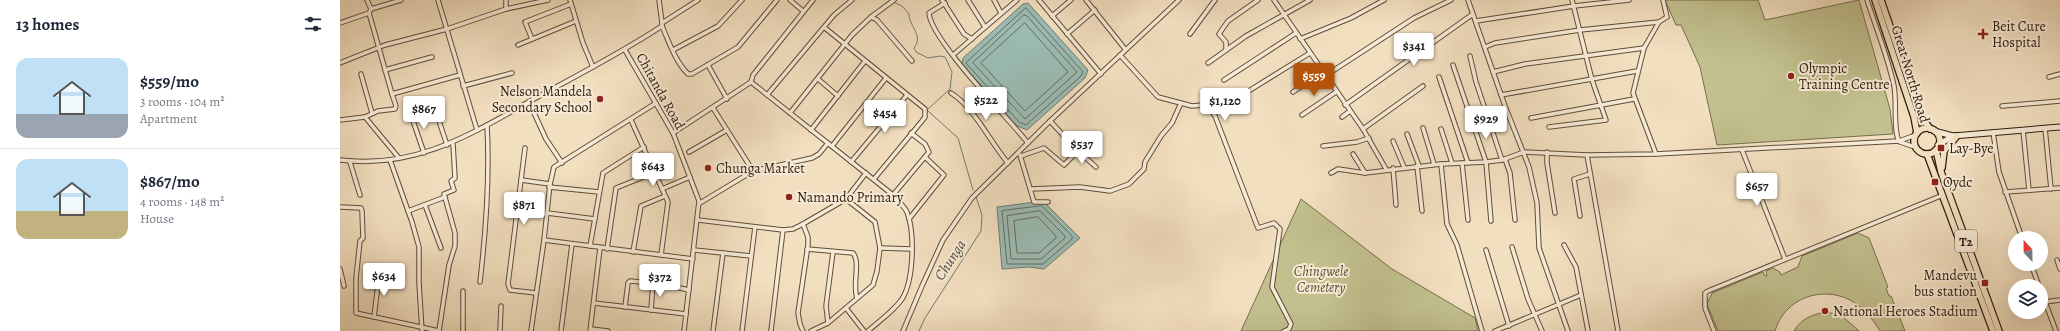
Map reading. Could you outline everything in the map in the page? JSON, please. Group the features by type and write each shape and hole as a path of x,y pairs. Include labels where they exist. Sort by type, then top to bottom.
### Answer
{"main road":[{"name":"Great North Road","path":"1875,0 1914,117 1916,134"},
{"name":"Great North Road","path":"1881,0 1920,114 1932,130"},
{"path":"1955,136 1927,154 1920,152 1915,147 1916,134 1923,129 1955,136 2060,128"},
{"name":"T2","path":"1932,130 1939,138 1937,148 1942,172 1999,331"},
{"path":"1942,172 1944,151 1955,136"},
{"name":"T2","path":"1927,154 1944,195 1993,331"}],"street":[{"path":"340,120 364,117 372,113 395,109 396,106 367,0"},
{"path":"340,23 401,0"},
{"path":"438,0 477,130"},
{"path":"506,0 506,9"},
{"path":"528,0 529,5"},
{"path":"340,63 379,47 447,29 506,9 548,0"},
{"path":"658,0 662,24 673,50 688,74 692,74 738,47 777,0"},
{"path":"340,160 350,162 390,160 424,153 452,144 625,50 698,0"},
{"path":"673,50 718,26 742,0"},
{"path":"790,0 803,11"},
{"path":"673,133 751,82 753,75 813,0"},
{"path":"767,95 834,15 852,0"},
{"path":"790,113 860,26 894,0"},
{"path":"968,0 985,27"},
{"path":"994,0 1001,13"},
{"path":"953,55 1017,0"},
{"path":"1039,0 1101,74"},
{"path":"1052,16 1070,0"},
{"path":"1086,0 1125,49"},
{"path":"903,331 922,286 949,230 976,193 1008,163 1020,154 1028,143 1050,121 1178,0"},
{"path":"1190,34 1215,0"},
{"path":"1226,50 1226,42 1219,34 1228,21 1258,0"},
{"path":"1274,0 1322,72 1363,128 1386,169"},
{"path":"1208,63 1283,14 1310,0"},
{"path":"1300,39 1351,18 1384,0"},
{"path":"1325,76 1414,18 1451,0"},
{"path":"1468,0 1501,95 1524,152 1532,178 1537,203 1539,248 1568,331"},
{"path":"1549,127 1606,120 1592,80 1572,0"},
{"path":"1476,21 1574,6 1629,0"},
{"path":"1656,154 1633,94 1637,71 1644,48 1659,22 1667,16 1663,0"},
{"path":"1867,0 1894,86 1896,137 1899,141 1915,147"},
{"path":"972,39 964,34 944,1 930,11 929,15 934,28 959,64 1028,143"},
{"path":"532,39 525,22 570,2 593,67"},
{"path":"1067,34 1095,10"},
{"path":"1345,105 1473,14"},
{"path":"871,17 877,20 892,40 912,61"},
{"path":"518,45 576,21"},
{"path":"1485,47 1495,43 1580,30 1659,22"},
{"path":"824,28 907,95 925,110 926,113 922,121 874,179"},
{"path":"1224,80 1296,33"},
{"path":"1493,72 1525,64 1644,48"},
{"name":"Chitanda Road","path":"625,50 673,133 700,203 684,331"},
{"path":"1239,97 1310,53"},
{"path":"1120,55 1157,96 1192,106 1203,104 1212,111 1236,168 1255,223 1258,228 1274,223 1280,229 1272,287 1291,324 1288,329 1284,331"},
{"path":"385,70 432,56"},
{"path":"1470,56 1476,82 1510,173 1515,220"},
{"path":"811,130 865,61"},
{"path":"708,65 727,99"},
{"path":"1453,65 1486,162 1491,221"},
{"path":"1501,95 1637,71"},
{"path":"1293,92 1322,72"},
{"path":"463,86 512,73"},
{"path":"361,74 372,113"},
{"path":"2049,77 2060,74"},
{"path":"392,94 460,75"},
{"path":"1439,77 1468,163"},
{"path":"700,203 753,171 812,158 819,154 830,145 886,78"},
{"path":"818,79 838,96"},
{"path":"751,82 874,179 893,195 904,207 909,219 912,249 910,273 902,299 868,331"},
{"path":"1363,128 1423,86"},
{"path":"1302,116 1336,92"},
{"path":"951,93 962,101 1008,163"},
{"path":"851,162 907,95"},
{"path":"1531,118 1634,99"},
{"path":"2002,106 2060,101"},
{"path":"529,102 546,139 562,163"},
{"path":"531,331 544,240 549,185 554,167 656,103"},
{"path":"1031,189 1080,187 1110,191 1129,184 1144,169 1145,162 1161,136 1172,123 1181,103"},
{"path":"713,108 753,171"},
{"path":"435,109 447,146"},
{"path":"1342,117 1350,111"},
{"path":"410,112 424,153"},
{"path":"364,117 399,158"},
{"path":"631,120 656,172 668,209 661,255"},
{"path":"1050,121 1078,151 1096,166"},
{"path":"480,282 485,233 488,153 487,125"},
{"path":"1423,128 1434,164"},
{"path":"2045,128 2051,189"},
{"path":"1441,129 1452,163"},
{"path":"689,152 727,130"},
{"path":"2023,130 2029,190"},
{"path":"1993,132 1996,160 2005,192 2019,231"},
{"path":"893,195 926,158 929,152 928,147 911,133"},
{"path":"1407,134 1418,166 1422,211"},
{"path":"1331,173 1338,169 1365,173 1393,168 1434,164 1486,162 1504,159 1524,152 1587,155 1656,154 1899,141 1916,134"},
{"path":"1323,146 1357,142 1369,138"},
{"path":"1393,141 1404,167"},
{"path":"340,208 358,206 362,209 363,238 360,241 356,278 356,313 422,329 440,331 449,265 455,246 455,226 445,197 445,193 454,190 452,181 455,178 452,144"},
{"path":"590,246 602,175 605,171 644,147"},
{"path":"525,148 508,286 510,290 536,293"},
{"path":"1020,154 1044,148 1064,165 1078,151"},
{"path":"1742,150 1785,259"},
{"path":"1547,152 1547,163 1555,213"},
{"path":"1020,154 1034,202 1048,202"},
{"path":"1353,154 1365,173"},
{"path":"1587,155 1618,331"},
{"path":"909,219 944,175 926,158"},
{"path":"390,160 408,211 420,253 419,283 422,329"},
{"path":"350,162 360,195"},
{"path":"1462,163 1468,220"},
{"path":"1441,164 1446,224 1457,245 1482,331"},
{"path":"1393,168 1396,205"},
{"path":"607,249 616,188 656,172"},
{"path":"698,220 783,230 793,229 846,198 866,174"},
{"path":"1580,216 1574,179 1590,174"},
{"path":"662,189 690,177"},
{"path":"521,180 599,192"},
{"path":"2005,192 2060,188"},
{"path":"1714,331 1704,308 1705,293 1944,195"},
{"path":"633,252 641,206 665,196"},
{"path":"408,211 445,197"},
{"path":"811,331 828,323 873,285 877,271 880,248 875,222 846,198"},
{"path":"425,205 441,248"},
{"path":"547,213 595,219"},
{"path":"803,224 808,237 798,313 803,331"},
{"path":"742,331 755,227"},
{"path":"771,331 783,230"},
{"path":"544,240 693,259"},
{"path":"561,331 572,244"},
{"path":"1564,245 1576,267 1588,331"},
{"path":"1512,247 1534,315 1542,331"},
{"path":"600,248 590,330 608,331"},
{"path":"880,248 912,249"},
{"path":"807,249 833,252 852,252 856,258 855,288 857,298"},
{"path":"694,250 751,256"},
{"path":"1486,250 1507,328"},
{"path":"828,323 826,306 833,252"},
{"path":"713,331 723,253"},
{"path":"2057,260 2060,269"},
{"path":"340,269 344,286"},
{"path":"374,317 379,276"},
{"path":"625,307 629,282 653,283 689,290"},
{"path":"650,310 653,283"},
{"path":"463,291 464,331"},
{"path":"1495,331 1507,328 1581,295"},
{"path":"2048,302 2060,300"},
{"path":"594,303 686,314"},
{"path":"500,331 501,306"},
{"path":"846,308 864,331"},
{"path":"2048,310 2056,331"}],"green space":[{"name":"Olympic Training Centre","path":"1665,0 1758,0 1765,20 1859,0 1890,109 1893,134 1717,145 1700,67 1681,25 1676,25"},
{"name":"Chingwele Cemetery","path":"1301,199 1392,269 1475,318 1478,331 1241,331"},
{"path":"1858,233 1869,238 1888,287 1886,288 1889,296 1891,296 1905,331 1880,331 1867,314 1855,303 1839,296 1827,294 1805,298 1795,303 1786,311 1775,331 1718,331 1707,304 1712,293 1763,272 1765,276 1767,276 1766,271 1773,268 1780,272 1781,275 1798,267 1802,256"},
{"path":"1827,312 1842,316 1859,331 1794,331 1808,317"}],"water":[{"path":"1028,3 1088,70 1085,78 1027,130 1017,126 962,64 963,58 1023,4"},
{"path":"1043,201 1080,238 1044,269 1029,267 1002,269 997,207"}],"waterway":[{"name":"Chunga","path":"893,2 902,6 909,14 911,23 917,35 917,43 914,48 916,52 928,58 940,56 945,57 952,72 950,89 927,110 958,138 973,190"},
{"name":"Chunga","path":"919,331 925,318 981,231 982,215 976,197"}],"place":[{"name":"Beit Cure Hospital","path":"1983,34"},
{"name":"Olympic Training Centre","path":"1791,76"},
{"name":"Nelson Mandela Secondary School","path":"600,99"},
{"name":"Lay-Bye","path":"1941,148"},
{"name":"Chunga Market","path":"708,168"},
{"name":"Oydc","path":"1935,182"},
{"name":"Namando Primary","path":"789,197"},
{"name":"Mandevu bus station","path":"1985,283"},
{"name":"National Heroes Stadium","path":"1825,311"}]}
